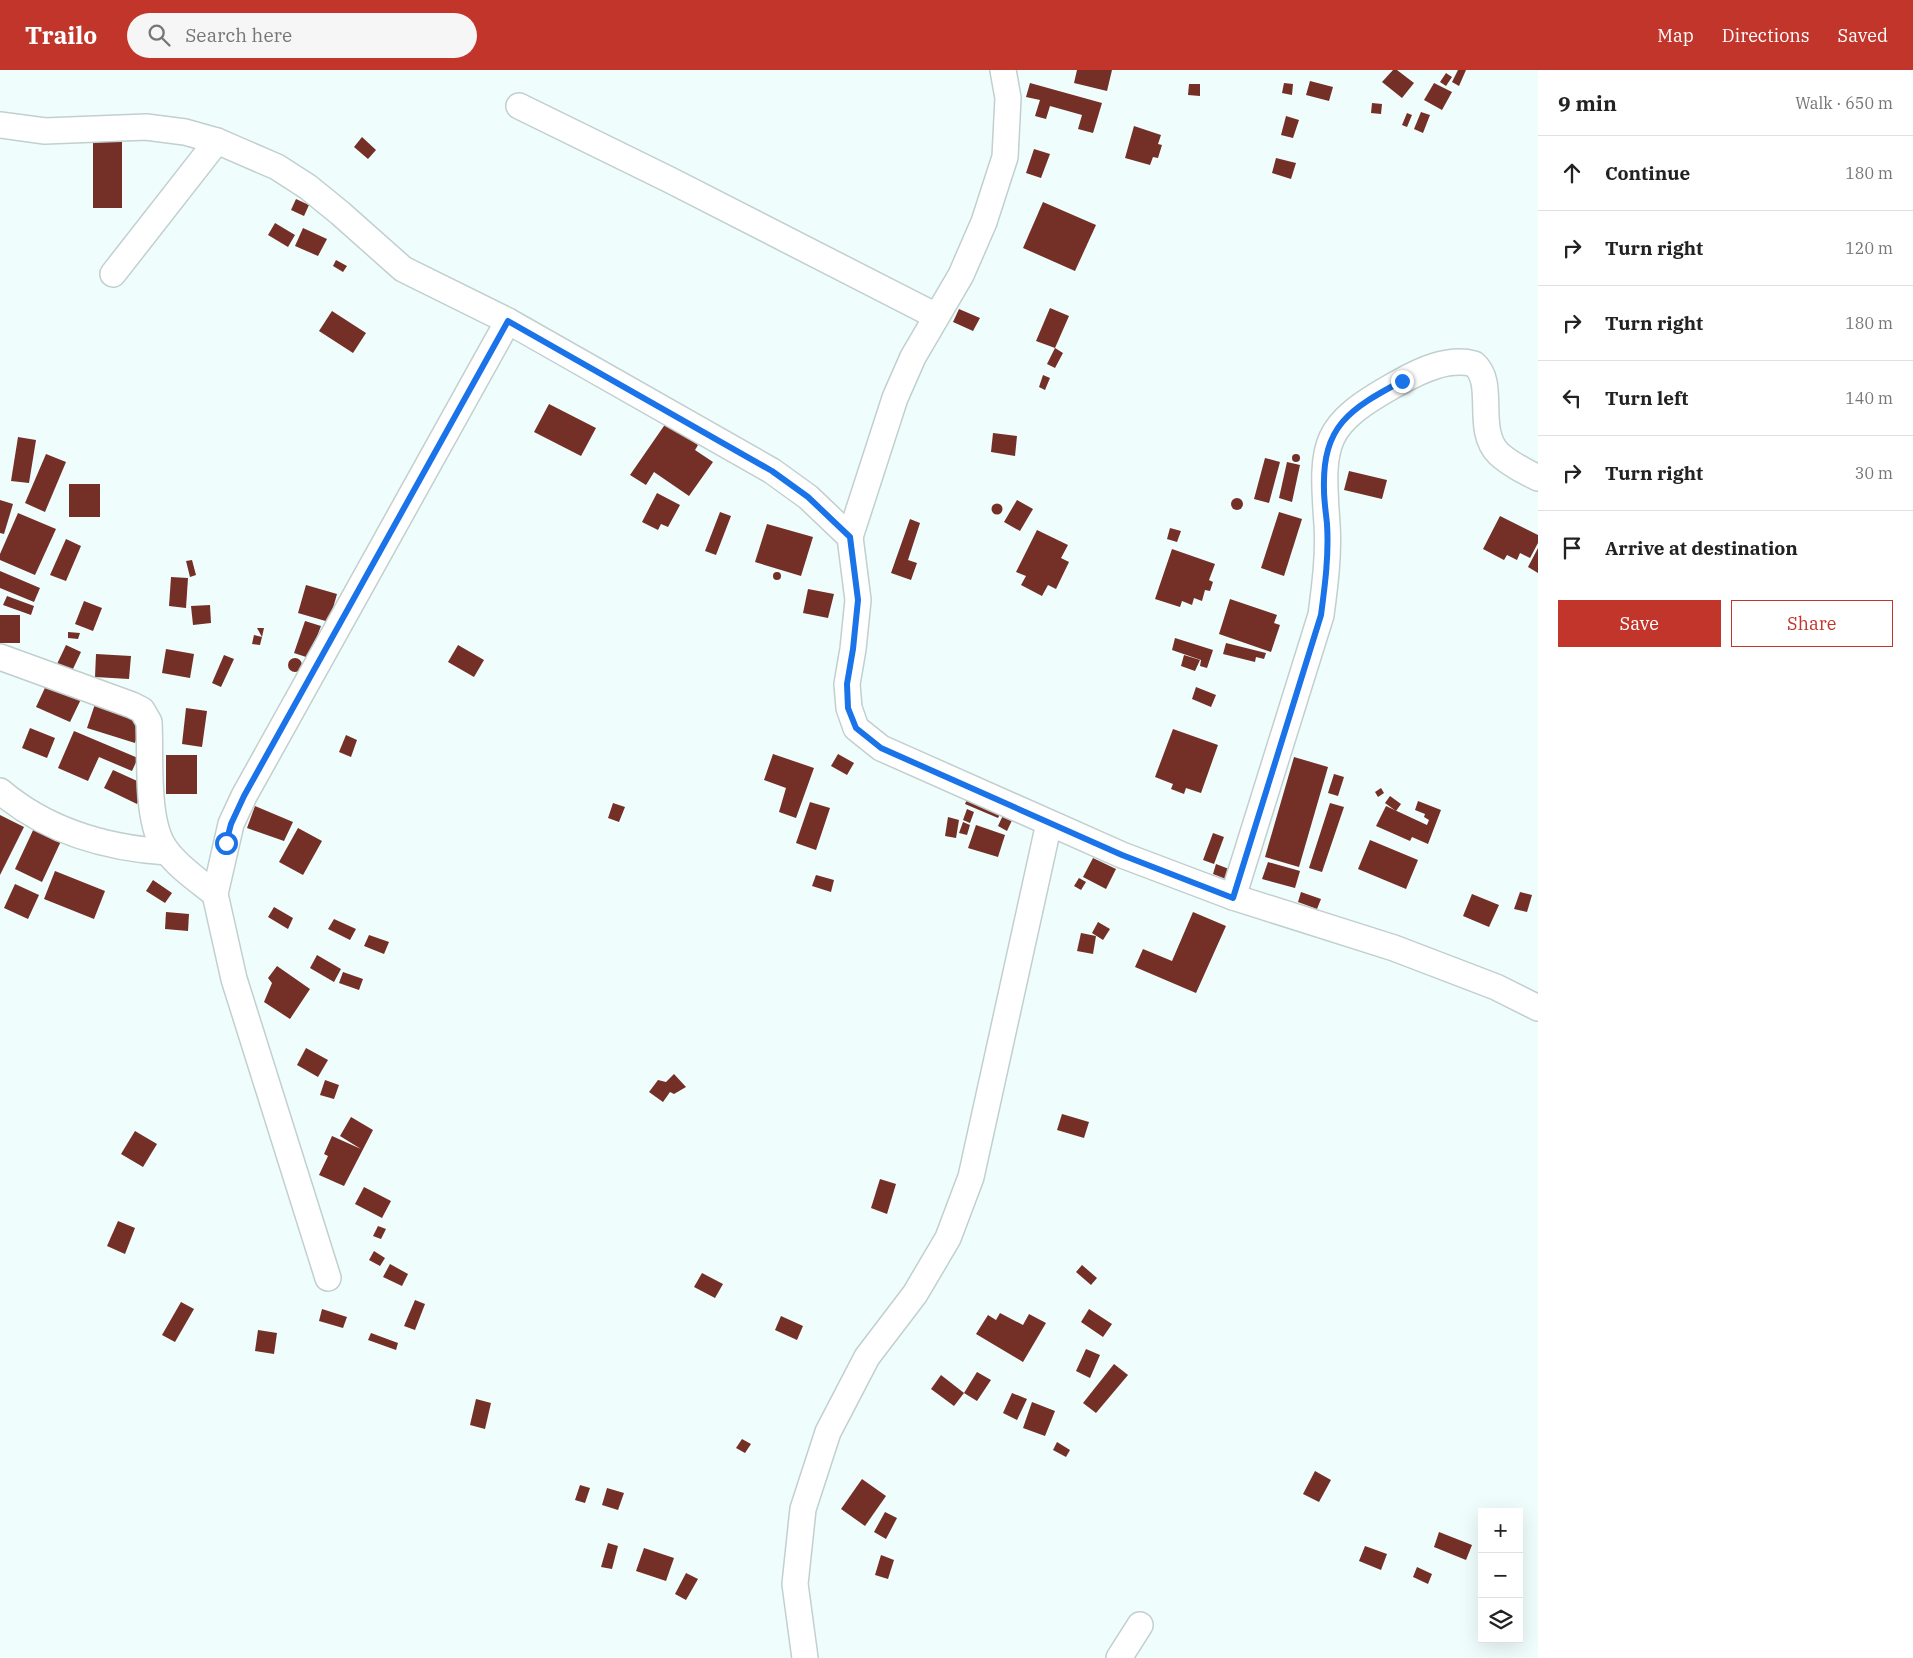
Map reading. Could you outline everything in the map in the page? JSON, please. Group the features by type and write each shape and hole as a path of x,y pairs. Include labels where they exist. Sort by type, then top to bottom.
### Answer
{"street":[{"path":"1003,70 1008,98 1005,157 984,222 961,275 913,357 895,398 850,537 858,600 847,684 848,708 856,728 881,748 1122,855 1233,898 1394,948 1496,987 1538,1008"},
{"path":"519,106 670,180 936,316"},
{"path":"0,125 44,131 146,127 185,132 217,141 277,167 308,187 403,269 508,321 772,471 808,497 850,537"},
{"path":"113,274 217,141"},
{"path":"328,1278 234,979 215,894 231,824 244,796 508,321"},
{"path":"1233,898 1321,615 1327,570 1324,466 1330,441 1344,419 1369,399 1420,372 1442,364 1460,361 1474,364 1483,375 1485,419 1488,435 1497,453 1517,467 1538,478"},
{"path":"0,657 72,682 142,710 149,722 152,810 156,832 167,852 215,894"},
{"path":"0,791 16,805 50,824 84,838 115,847 167,852"},
{"path":"805,1658 795,1584 803,1509 828,1432 867,1358 915,1294 948,1238 971,1177 1049,823"},
{"path":"1118,1658 1140,1625"}],"building":[{"path":"1077,70 1112,70 1107,91 1074,83"},
{"path":"1393,70 1397,70 1414,83 1402,98 1382,82"},
{"path":"1458,70 1466,70 1459,86 1452,82"},
{"path":"1446,73 1452,77 1446,86 1440,82"},
{"path":"1310,81 1333,87 1329,101 1306,95"},
{"path":"1030,83 1102,103 1093,133 1078,129 1082,115 1050,106 1046,119 1035,116 1040,100 1026,97"},
{"path":"1284,83 1293,84 1292,95 1282,93"},
{"path":"1434,83 1452,92 1442,110 1424,100"},
{"path":"1189,84 1200,84 1200,96 1188,95"},
{"path":"1372,103 1382,104 1381,114 1371,113"},
{"path":"1421,112 1430,115 1423,133 1414,129"},
{"path":"1407,113 1412,115 1407,127 1402,125"},
{"path":"1286,116 1299,120 1293,138 1281,135"},
{"path":"1134,126 1161,135 1158,144 1162,145 1158,158 1153,157 1150,165 1125,158"},
{"path":"93,137 122,137 122,208 93,208"},
{"path":"362,137 376,150 368,159 354,147"},
{"path":"1034,149 1050,154 1041,178 1026,173"},
{"path":"1276,158 1296,163 1291,179 1272,173"},
{"path":"296,199 309,205 304,216 291,210"},
{"path":"1043,202 1096,225 1075,271 1023,248"},
{"path":"275,223 295,235 288,247 268,235"},
{"path":"303,228 327,239 318,256 295,246"},
{"path":"336,260 347,266 343,272 333,266"},
{"path":"1050,308 1069,316 1055,348 1036,341"},
{"path":"959,309 980,318 973,331 953,322"},
{"path":"332,311 366,333 353,353 319,331"},
{"path":"1055,348 1063,353 1055,368 1047,364"},
{"path":"1043,375 1050,378 1045,390 1039,387"},
{"path":"549,404 596,428 581,456 534,432"},
{"path":"666,423 698,445 695,450 713,462 689,496 654,472 646,485 630,475"},
{"path":"993,433 1017,436 1015,456 991,452"},
{"path":"18,437 36,440 29,483 11,481"},
{"path":"46,454 66,462 45,512 25,503"},
{"path":"1296,454 1300,458 1296,462 1292,458"},
{"path":"1265,458 1280,462 1269,503 1254,499"},
{"path":"1287,462 1300,465 1292,502 1279,498"},
{"path":"1349,471 1387,480 1382,499 1344,490"},
{"path":"69,484 100,484 100,517 69,517"},
{"path":"657,493 680,505 668,527 661,524 658,530 642,522"},
{"path":"1237,498 1243,504 1237,510 1231,504"},
{"path":"0,500 13,504 4,534 0,533"},
{"path":"1017,500 1033,509 1020,531 1004,522"},
{"path":"997,503 1003,509 997,515 991,509"},
{"path":"720,512 731,516 716,555 705,551"},
{"path":"1279,512 1302,519 1284,576 1261,568"},
{"path":"18,513 56,529 35,575 0,560 0,554"},
{"path":"1500,516 1538,535 1538,543 1530,558 1520,553 1517,560 1507,555 1504,560 1483,549"},
{"path":"910,519 920,523 908,560 917,563 911,580 891,573"},
{"path":"767,524 813,537 801,576 755,562"},
{"path":"1170,528 1181,531 1177,542 1167,539"},
{"path":"1037,530 1068,545 1061,558 1069,562 1056,589 1048,585 1042,596 1021,585 1026,576 1016,572"},
{"path":"66,539 81,546 66,581 50,575"},
{"path":"1538,548 1538,573 1528,567"},
{"path":"1172,549 1215,564 1209,580 1213,582 1210,591 1205,590 1202,601 1194,598 1192,605 1182,601 1180,607 1155,599"},
{"path":"192,560 196,575 190,577 186,561"},
{"path":"0,571 40,588 34,602 0,588"},
{"path":"777,572 781,576 777,580 773,576"},
{"path":"171,577 188,578 186,608 169,606"},
{"path":"306,585 337,594 329,622 298,613"},
{"path":"808,589 834,594 828,618 803,613"},
{"path":"7,596 34,606 31,615 3,605"},
{"path":"1230,599 1277,615 1274,623 1280,625 1271,652 1219,634"},
{"path":"84,601 102,608 93,631 75,624"},
{"path":"210,605 211,623 193,625 191,606"},
{"path":"0,615 20,615 20,643 0,643"},
{"path":"305,621 321,626 309,658 294,653"},
{"path":"257,628 264,628 262,637"},
{"path":"68,632 80,633 78,639 68,638"},
{"path":"254,635 262,637 260,645 252,644"},
{"path":"1175,638 1213,650 1207,668 1200,666 1201,660 1172,650"},
{"path":"1226,643 1266,653 1264,659 1256,657 1255,662 1223,654"},
{"path":"66,645 81,652 72,671 57,664"},
{"path":"458,645 484,660 474,677 448,662"},
{"path":"166,649 194,654 190,678 162,673"},
{"path":"96,654 131,656 129,679 95,677"},
{"path":"224,655 234,659 221,687 212,683"},
{"path":"1184,655 1200,660 1195,671 1181,666"},
{"path":"292,658 298,658 302,665 298,672 292,672 288,668 288,662"},
{"path":"50,677 84,693 70,722 36,707"},
{"path":"1196,687 1216,695 1211,707 1192,699"},
{"path":"95,704 143,719 135,743 87,728"},
{"path":"186,708 207,711 202,747 182,744"},
{"path":"30,728 55,738 47,758 22,748"},
{"path":"1173,729 1218,745 1201,793 1186,788 1184,794 1171,789 1173,784 1155,777"},
{"path":"74,731 138,758 132,771 99,757 88,781 58,768"},
{"path":"346,735 357,740 351,757 339,752"},
{"path":"773,754 814,768 796,818 779,812 786,788 764,780"},
{"path":"838,754 854,763 847,775 831,766"},
{"path":"166,755 197,755 197,794 166,794"},
{"path":"1294,757 1328,767 1299,867 1265,857"},
{"path":"113,770 146,785 137,804 104,788"},
{"path":"1334,774 1344,777 1338,796 1328,793"},
{"path":"1381,788 1384,793 1378,797 1375,792"},
{"path":"970,793 1004,807 998,818 965,804"},
{"path":"1390,796 1401,804 1396,811 1385,803"},
{"path":"1418,801 1441,810 1428,844 1412,837 1410,841 1376,826 1386,806 1427,825 1429,820 1424,817 1425,814 1415,810"},
{"path":"810,802 830,808 816,850 796,843"},
{"path":"613,803 625,807 619,822 608,818"},
{"path":"1330,803 1344,807 1322,872 1309,868"},
{"path":"255,806 293,822 284,841 247,828"},
{"path":"967,809 974,812 970,823 963,820"},
{"path":"1005,811 1014,816 1007,831 998,826"},
{"path":"0,815 24,827 0,875"},
{"path":"948,817 959,820 956,838 945,836"},
{"path":"963,822 970,825 967,835 959,833"},
{"path":"976,825 1005,835 998,857 968,848"},
{"path":"35,826 62,839 42,882 15,869"},
{"path":"298,828 322,841 303,875 279,862"},
{"path":"1213,833 1224,837 1214,864 1203,860"},
{"path":"1370,840 1418,860 1406,889 1358,869"},
{"path":"1093,858 1116,869 1106,889 1083,877"},
{"path":"1268,862 1300,871 1295,888 1262,879"},
{"path":"1216,864 1229,869 1226,879 1213,874"},
{"path":"55,871 105,891 94,919 44,899"},
{"path":"816,875 834,880 831,892 812,886"},
{"path":"1079,878 1086,882 1081,890 1074,886"},
{"path":"153,880 172,893 165,903 146,891"},
{"path":"15,884 39,895 28,919 4,908"},
{"path":"1301,892 1321,899 1317,909 1298,902"},
{"path":"1520,892 1532,895 1527,912 1514,909"},
{"path":"1472,894 1499,905 1489,927 1463,916"},
{"path":"274,907 293,918 288,929 268,917"},
{"path":"166,912 189,914 188,931 165,929"},
{"path":"1193,912 1226,926 1196,993 1135,967 1143,949 1172,961"},
{"path":"334,919 356,929 350,940 328,929"},
{"path":"1098,922 1110,929 1103,940 1092,933"},
{"path":"1081,933 1096,936 1093,954 1077,951"},
{"path":"369,935 389,942 384,954 364,946"},
{"path":"317,955 341,969 334,982 310,968"},
{"path":"277,966 310,989 290,1019 264,1002 272,983 268,978"},
{"path":"343,972 363,979 359,990 339,983"},
{"path":"306,1048 328,1060 318,1077 297,1065"},
{"path":"674,1074 686,1087 674,1094 670,1092 663,1102 649,1092 658,1080 666,1082"},
{"path":"325,1080 339,1085 334,1099 320,1095"},
{"path":"1062,1114 1089,1122 1084,1138 1057,1130"},
{"path":"351,1117 373,1130 344,1186 319,1175 328,1156 324,1154 332,1136 361,1149 340,1136"},
{"path":"135,1131 157,1144 143,1167 121,1154"},
{"path":"880,1179 896,1184 887,1214 871,1208"},
{"path":"364,1187 391,1201 382,1218 355,1204"},
{"path":"118,1221 135,1228 125,1254 107,1246"},
{"path":"378,1226 386,1229 381,1239 373,1236"},
{"path":"374,1251 385,1258 380,1266 369,1260"},
{"path":"390,1264 408,1274 402,1286 383,1277"},
{"path":"1082,1265 1097,1278 1091,1285 1076,1272"},
{"path":"702,1273 723,1284 715,1298 694,1287"},
{"path":"415,1300 425,1304 415,1330 404,1326"},
{"path":"181,1302 194,1309 175,1342 162,1335"},
{"path":"322,1309 347,1317 343,1328 319,1321"},
{"path":"1089,1309 1112,1324 1103,1337 1081,1322"},
{"path":"1000,1313 1023,1325 1029,1314 1046,1323 1023,1362 976,1334 988,1315 996,1320"},
{"path":"781,1316 803,1326 797,1340 775,1330"},
{"path":"258,1330 277,1333 274,1354 255,1351"},
{"path":"371,1333 398,1343 396,1350 368,1340"},
{"path":"1086,1349 1100,1355 1090,1378 1076,1371"},
{"path":"1114,1364 1128,1375 1096,1413 1083,1403"},
{"path":"977,1372 991,1380 977,1401 964,1393"},
{"path":"941,1375 964,1393 954,1406 931,1389"},
{"path":"1012,1393 1027,1399 1017,1420 1003,1413"},
{"path":"476,1399 491,1403 485,1429 470,1425"},
{"path":"1032,1402 1055,1411 1045,1436 1023,1428"},
{"path":"742,1439 751,1444 745,1453 736,1448"},
{"path":"1057,1442 1070,1450 1066,1457 1053,1450"},
{"path":"1315,1471 1331,1480 1319,1502 1303,1494"},
{"path":"862,1479 886,1496 865,1526 841,1509"},
{"path":"580,1485 590,1488 585,1503 575,1500"},
{"path":"607,1488 624,1493 618,1510 602,1505"},
{"path":"885,1512 897,1518 886,1539 874,1532"},
{"path":"1439,1532 1472,1545 1466,1560 1434,1547"},
{"path":"608,1543 618,1546 612,1569 601,1567"},
{"path":"1365,1546 1387,1554 1381,1570 1359,1561"},
{"path":"644,1548 674,1558 666,1581 636,1571"},
{"path":"881,1555 894,1560 888,1579 875,1575"},
{"path":"1417,1567 1432,1574 1428,1584 1413,1577"},
{"path":"686,1573 698,1579 686,1600 675,1594"}],"route":[{"path":"226,843 231,824 244,796 508,321 772,471 808,497 850,537 856,572 858,600 847,684 848,708 856,728 881,748 1122,855 1233,898 1321,615 1327,570 1324,466 1330,441 1344,419 1369,399 1402,381"}]}
